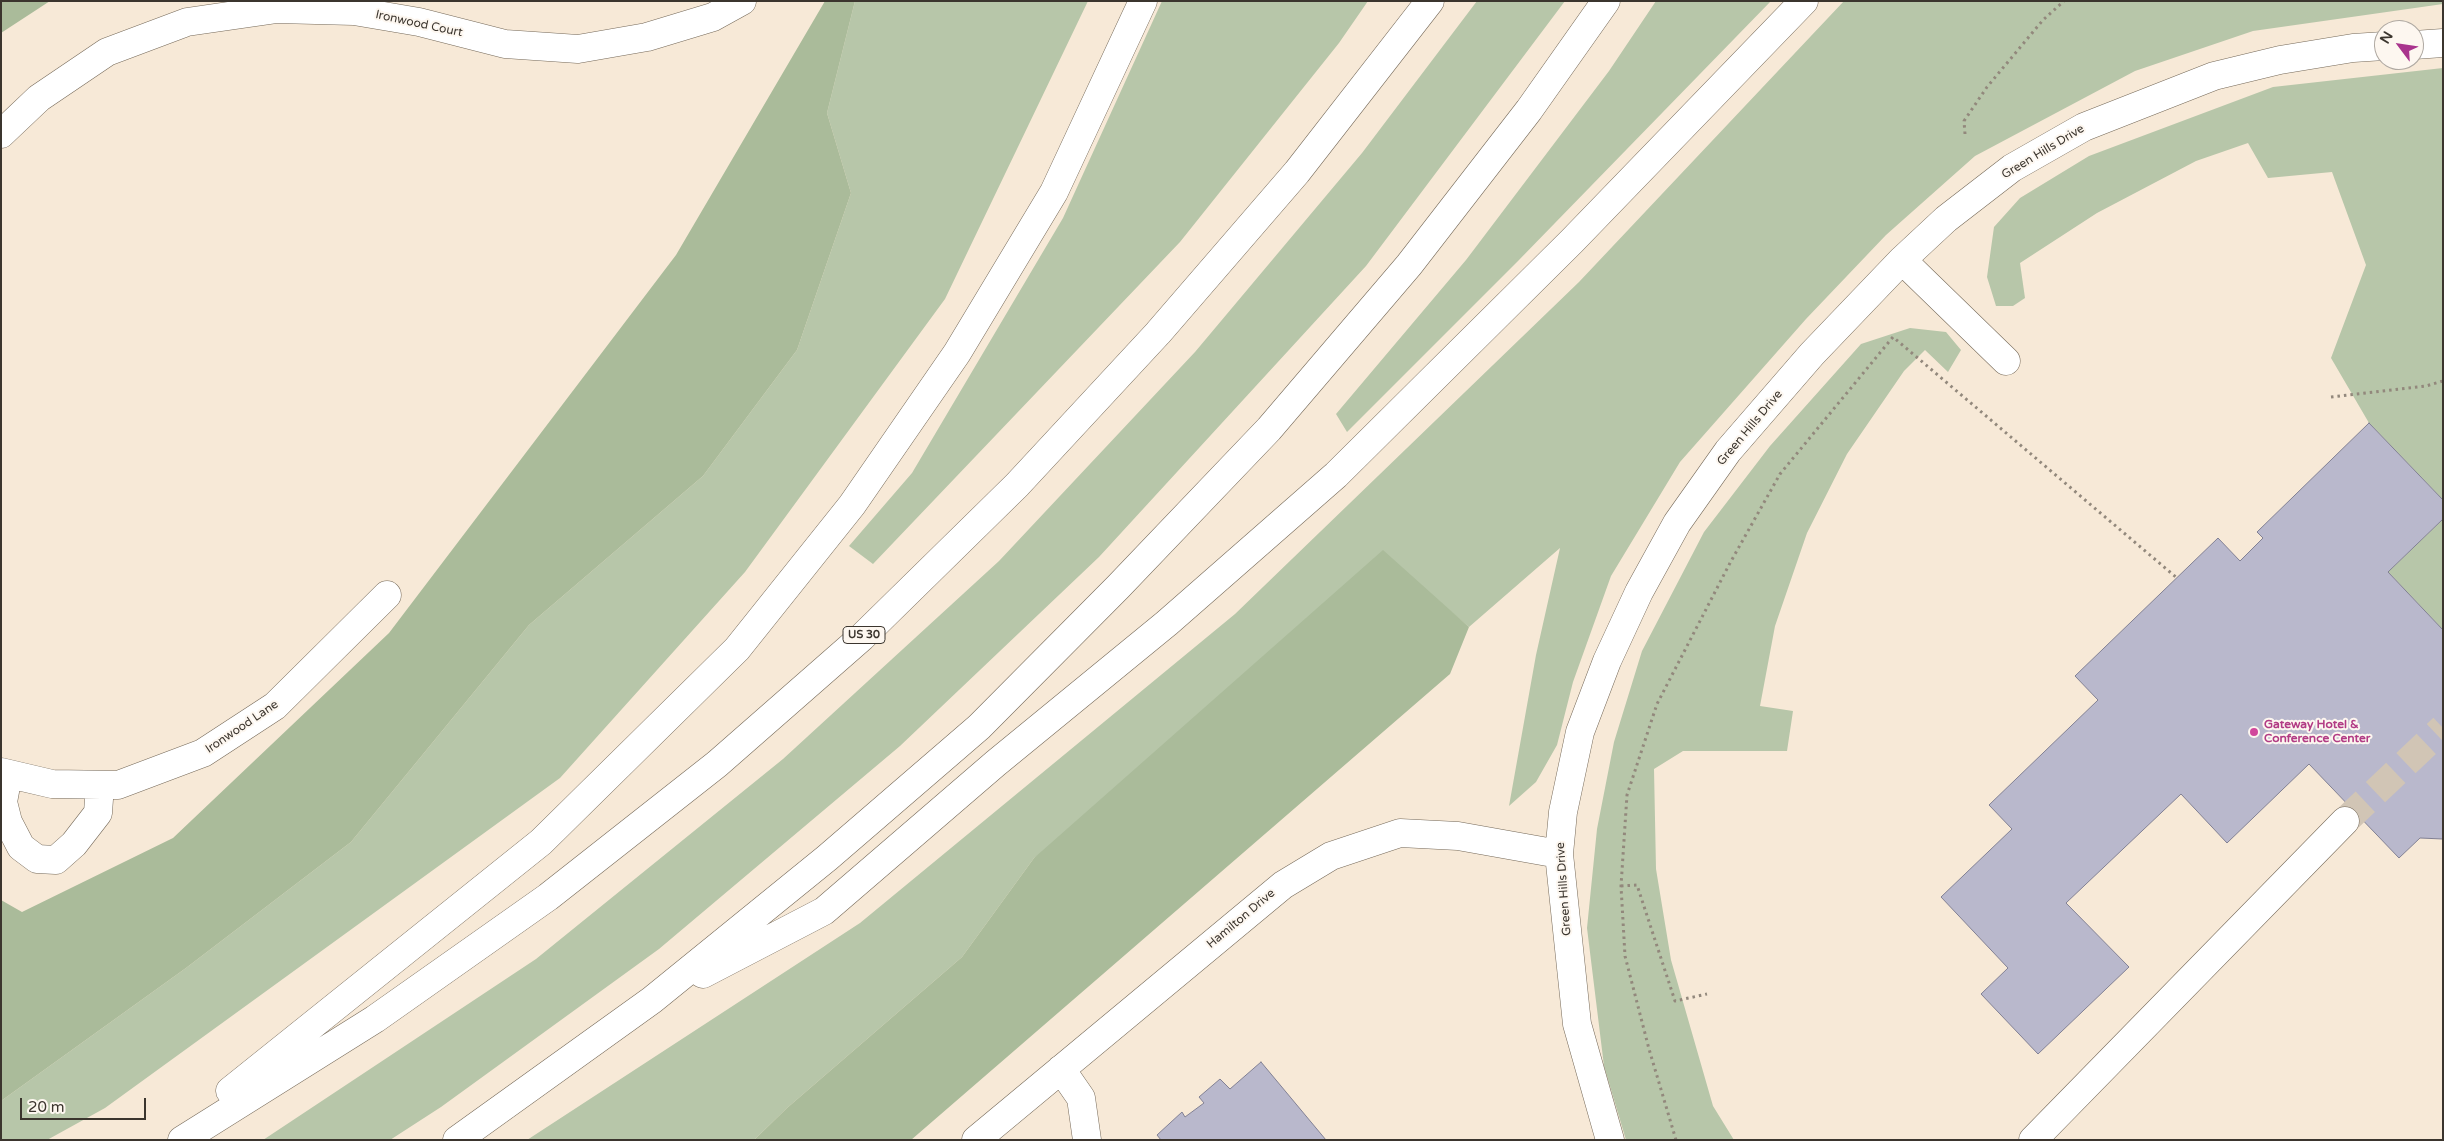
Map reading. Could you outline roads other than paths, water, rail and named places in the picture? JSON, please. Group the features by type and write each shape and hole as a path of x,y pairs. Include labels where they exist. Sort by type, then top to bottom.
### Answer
{"main road":[{"name":"Ironwood Court","path":"1,134 40,98 107,52 187,22 277,9 354,11 419,22 505,44 578,49 647,37 713,17 742,1"},
{"path":"169,1140 541,842 737,649 852,505 957,353 1054,192 1143,1"},
{"name":"US 30","path":"182,1140 374,1019 548,897 717,764 862,638 1017,486 1158,333 1297,172 1430,1"},
{"path":"458,1140 652,1000 827,858 979,727 1118,587 1269,430 1409,265 1529,110 1606,1"},
{"path":"652,1000 824,911 996,763 1167,623 1336,475 1572,241 1804,1"},
{"path":"2424,44 2443,43"},
{"name":"Green Hills Drive","path":"1610,1140 1577,1024 1559,854 1562,812 1580,732 1607,661 1639,592 1677,523 1728,451 1812,354 1902,260 1946,219 2012,168 2084,127 2214,76 2280,60 2353,48 2374,47"},
{"path":"1902,260 2006,361"},
{"name":"Ironwood Lane","path":"4,773 52,784 118,785 204,753 275,706 387,595"},
{"path":"4,773 3,802 8,822 21,847 37,860 56,860 74,844 98,813 100,785"},
{"path":"2034,1140 2345,821"},
{"name":"Hamilton Drive","path":"976,1140 1283,885 1331,856 1400,833 1458,836 1559,854"},
{"path":"1061,1069 1081,1098 1087,1140"}],"tunnel":[{"path":"2345,821 2443,728"}],"place":[{"name":"Gateway Hotel & Conference Center","path":"2254,732"}]}
